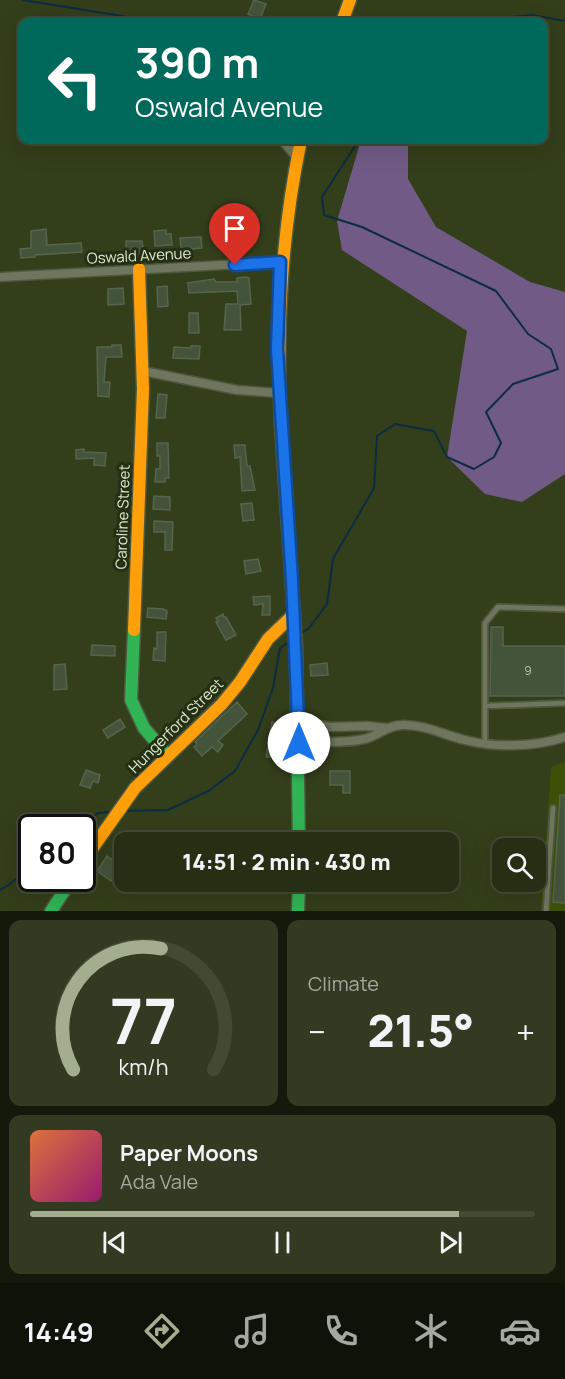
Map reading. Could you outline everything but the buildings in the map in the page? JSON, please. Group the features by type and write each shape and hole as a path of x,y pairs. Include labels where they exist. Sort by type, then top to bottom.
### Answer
{"main road":[{"path":"343,18 350,0"},
{"path":"299,832 300,721 279,393 277,318 286,212 300,144"},
{"name":"Caroline Street","path":"139,269 143,371 131,700 144,728 167,755"},
{"name":"Hungerford Street","path":"96,843 124,801 167,755 220,706 258,657 273,630 294,619"},
{"path":"51,911 63,892"},
{"path":"298,892 298,911"}],"street":[{"path":"285,144 297,158"},
{"name":"Oswald Avenue","path":"0,277 280,262"},
{"path":"143,371 237,390 279,393"},
{"path":"300,721 330,727 421,726 467,741 485,743 534,743 565,737"},
{"path":"299,743 369,738 387,728"}],"lane":[{"path":"485,743 485,623 498,607 565,609"},
{"path":"486,706 565,703"},
{"path":"546,911 553,808"}],"shaded area":[{"path":"360,144 408,144 408,179 436,227 530,282 565,292 565,474 522,502 485,494 447,457 467,331 342,250 337,221"},
{"path":"565,762 565,911 541,911 542,892 546,892 546,839 551,767"}],"waterway":[{"path":"23,0 134,18"},
{"path":"501,18 532,15 565,21"},
{"path":"300,634 309,628 327,604 333,559 374,488 377,436 395,424 434,431 447,457 474,469 494,457 501,443 486,412 513,384 558,369 551,349 528,334 496,291 362,227 324,215 322,197 356,144"},
{"path":"124,811 168,810 210,790 235,771 258,730 273,688 280,648 290,641"},
{"path":"96,814 112,812"},
{"path":"0,890 18,877"}],"traffic: fast":[{"path":"281,426 296,645 299,832"},
{"path":"134,630 131,700 144,728 167,755"},
{"path":"51,911 63,892"},
{"path":"298,911 299,892"}],"traffic: slow":[{"path":"343,18 350,0"},
{"path":"281,426 279,354 282,282 289,211 300,144"},
{"path":"134,630 143,389 139,269"},
{"path":"96,843 135,788 222,704 240,682 268,639 294,614"}],"route":[{"path":"235,265 280,262 277,349 292,580 299,743"}]}
